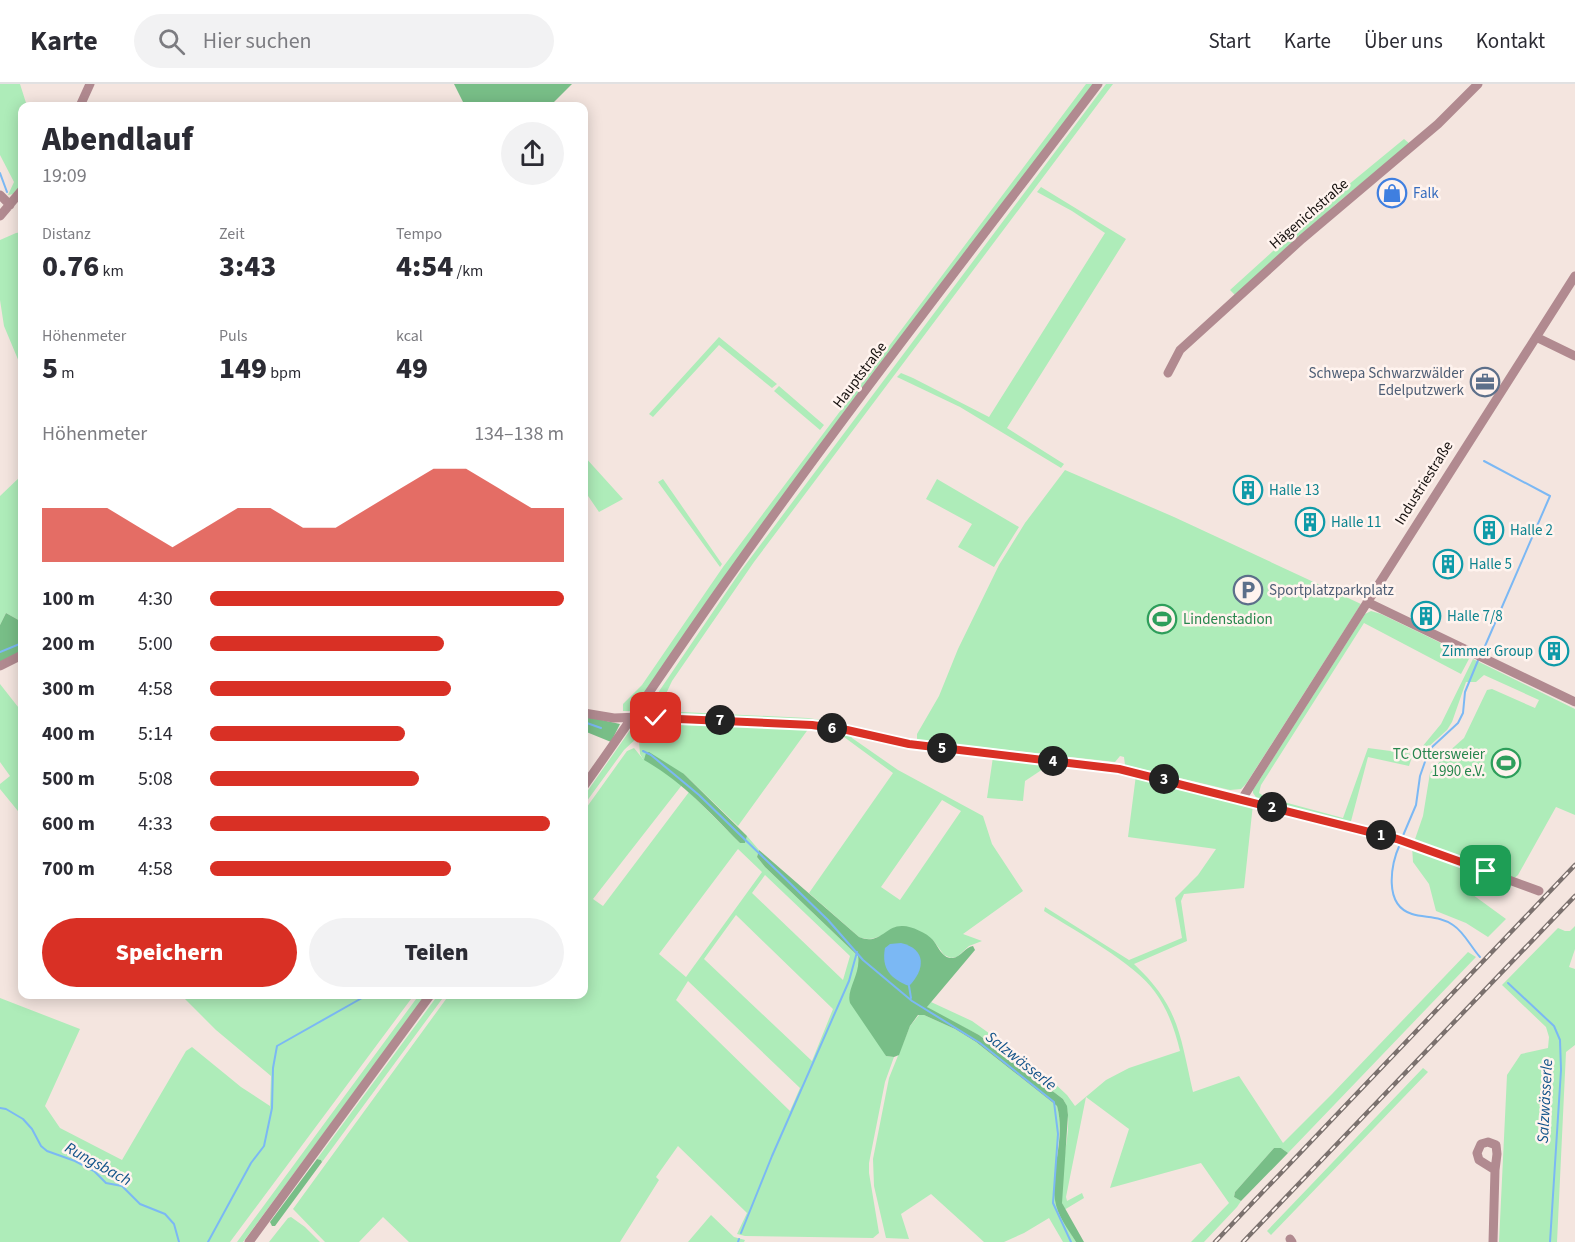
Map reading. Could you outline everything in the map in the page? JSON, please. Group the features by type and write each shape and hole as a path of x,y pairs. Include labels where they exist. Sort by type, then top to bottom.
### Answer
{"street":[{"path":"82,102 90,84"},
{"name":"Hauptstraße","path":"588,780 734,570 1098,84"},
{"name":"Hägenichstraße","path":"1168,373 1180,350 1309,232 1438,124 1479,84"},
{"path":"0,195 10,205"},
{"path":"0,216 18,195"},
{"name":"Industriestraße","path":"1242,799 1575,276"},
{"path":"1536,337 1575,356"},
{"path":"1367,602 1575,702"},
{"path":"0,666 18,658"},
{"path":"588,714 614,718 780,723 835,728 909,744 1119,769 1397,839 1539,891"},
{"path":"249,1242 426,999"},
{"path":"1493,1242 1495,1170"}],"green space":[{"path":"0,84 20,84 26,102 18,102 18,189 14,194 8,195 14,182 0,155"},
{"path":"454,84 572,84 554,102 463,102"},
{"path":"1086,84 1094,84 635,707 630,711 623,711 623,704 642,685 723,567"},
{"path":"1106,84 1113,84 754,562 672,681 657,713 649,714 647,709 740,572"},
{"path":"1404,139 1410,144 1336,204 1236,296 1230,290 1325,204"},
{"path":"1041,187 1126,239 1007,428 1064,464 1061,468 960,407 897,377 901,373 913,378 989,417 1105,233 1072,211 1037,192"},
{"path":"18,233 18,359 4,326 0,300 0,240"},
{"path":"719,337 777,384 772,388 719,345 653,417 649,414"},
{"path":"779,386 824,425 820,430 774,391"},
{"path":"588,460 623,499 599,512 588,496"},
{"name":"Lindenstadion","path":"1065,470 1174,517 1361,604 1241,789 1230,790 1125,765 1124,757 1120,756 1115,762 917,740 917,734 939,696 958,649 999,565 1025,523"},
{"path":"18,479 18,620 6,613 0,625 0,496"},
{"path":"663,479 722,564 720,567 658,482"},
{"path":"937,479 1019,527 994,567 958,547 972,524 926,499"},
{"path":"1371,611 1470,657 1461,674 1364,623 1261,785 1259,793 1265,797 1343,818 1368,748 1413,754 1409,766 1368,757 1350,825 1258,800 1253,790 1365,614"},
{"path":"6,613 18,620 18,654 0,663 0,625"},
{"name":"TC Ottersweier 1990 e.V.","path":"1473,659 1575,709 1575,815 1556,807 1518,875 1513,879 1414,842 1423,816 1430,773 1464,738 1487,690 1492,689 1535,708 1539,700 1484,675 1476,682 1466,682 1447,730 1426,749 1422,747 1441,724"},
{"path":"0,684 18,707 18,811 0,789 0,784 10,776 0,762"},
{"path":"661,711 808,718 833,722 863,731 660,715"},
{"path":"588,717 620,724 611,742 588,733"},
{"path":"643,720 649,722 624,750 588,800 588,790 633,726"},
{"path":"656,722 809,728 738,826 684,774 668,774 682,785 593,899 603,906 689,792 740,843 745,843 747,836 759,850 757,857 765,867 858,956 858,973 886,1056 894,1057 885,1082 869,1163 879,1233 873,1238 737,1234 747,1213 678,1146 656,1177 659,1180 620,1242 409,1242 383,1217 359,1242 325,1242 293,1209 446,999 588,999 588,805 627,751 634,748 643,759 639,742","holes":["738,849 762,872 686,977 659,954","765,875 850,956 843,980 752,893","736,915 833,1009 812,1061 704,959","688,981 800,1088 790,1111 676,1000"]},
{"path":"830,730 849,733 852,738 898,770 983,816 992,844 1023,891 963,934 982,941 969,946 957,957 951,958 944,955 933,940 896,927 874,938 859,937 809,893 893,773 844,737","holes":["942,800 961,811 900,900 881,887"]},
{"path":"649,752 684,774 747,836 745,843 740,843 683,787 644,760 646,753"},
{"path":"993,757 1052,763 1025,781 1023,801 987,798"},
{"path":"1136,775 1253,804 1244,888 1184,894 1181,901 1187,941 1134,964 1160,994 1176,1022 1193,1092 1239,1076 1283,1143 1468,952 1476,957 1288,1153 1281,1148 1274,1148 1235,1192 1234,1197 1241,1201 1237,1207 1204,1242 1191,1242 1229,1203 1201,1163 1110,1188 1129,1129 1086,1097 1066,1197 1067,1201 1082,1193 1084,1198 1064,1210 1061,1183 1068,1123 1063,1099 979,1035 928,1009 927,1006 931,1002 972,1021 1053,1082 1075,1106 1106,1080 1129,1068 1180,1051 1167,1013 1160,999 1146,981 1104,948 1044,911 1045,907 1129,960 1182,938 1175,898 1198,875 1216,849 1128,837"},
{"path":"1412,846 1479,871 1479,882 1469,892 1506,919 1488,937 1466,923 1436,911 1429,884 1413,862"},
{"path":"759,850 859,937 872,939 891,929 903,926 927,935 949,958 956,957 973,946 975,950 927,1007 979,1035 1063,1099 1068,1115 1062,1203 1084,1242 1076,1242 1056,1206 1054,1177 1060,1130 1057,1106 976,1042 955,1029 924,1015 918,1015 910,1026 899,1055 886,1056 850,1003 850,992 857,969 858,956 765,867 757,857"},
{"path":"1575,926 1575,949 1569,967 1575,969 1575,1045 1566,1052 1557,1242 1499,1242 1507,1075 1521,1054 1548,1048 1549,1037 1546,1027 1502,985 1558,928 1570,931"},
{"path":"0,998 80,1029 45,1106 60,1128 122,1160 186,1051 192,1047 241,1087 270,1106 271,1076 216,1030 185,999 411,999 230,1242 0,1242"},
{"path":"416,999 423,999 243,1242 237,1242"},
{"path":"435,999 442,999 322,1162 317,1159"},
{"path":"919,1015 924,1015 955,1029 976,1042 1057,1106 1060,1127 1055,1190 1060,1211 1076,1242 1063,1242 1049,1218 1004,1242 984,1242 931,1194 901,1214 909,1239 886,1238 874,1186 873,1159 889,1078 910,1026"},
{"path":"1423,1068 1428,1072 1271,1235 1267,1231"},
{"path":"1274,1148 1281,1148 1288,1153 1241,1201 1234,1197 1235,1192"},
{"path":"317,1159 322,1162 275,1226 272,1226 270,1222"},
{"path":"711,1215 734,1237 745,1240 744,1242 688,1242"},
{"path":"291,1217 305,1227 320,1242 269,1242"}],"water":[{"path":"901,943 915,950 921,961 918,973 909,986 892,976 885,962 885,948 890,944"}],"waterway":[{"name":"Salzwässerle","path":"0,173 7,192"},
{"name":"Salzwässerle","path":"1482,653 1550,496 1484,461"},
{"path":"0,652 18,645"},
{"name":"Salzwässerle","path":"1402,838 1416,805 1420,776 1427,756 1431,748 1458,723 1463,713 1465,692 1479,658"},
{"name":"Salzwässerle","path":"588,723 601,728"},
{"name":"Salzwässerle","path":"643,751 699,795 828,920 863,960 912,1001 980,1043 1054,1102 1058,1134 1053,1203 1071,1242"},
{"name":"Salzwässerle","path":"1400,844 1392,873 1393,893 1397,902 1412,914 1438,919 1453,925 1480,957"},
{"name":"Salzwässerle","path":"741,1233 772,1156 849,981 857,952"},
{"name":"Salzwässerle","path":"1508,983 1554,1026 1560,1040 1561,1070 1550,1242"},
{"name":"Salzwässerle","path":"909,986 911,998"},
{"path":"208,1242 251,1163 264,1146 272,1108 273,1068 277,1046 360,999"},
{"name":"Rungsbach","path":"0,1108 23,1119 47,1151 94,1171 106,1183 122,1186 140,1204 165,1214 174,1224 179,1242"}],"railway":[{"path":"1215,1242 1575,865"},
{"path":"1243,1242 1575,896"}],"place":[{"name":"Falk","path":"1392,193"},
{"name":"Schwepa Schwarzwälder Edelputzwerk","path":"1485,382"},
{"name":"Halle 13","path":"1248,490"},
{"name":"Halle 11","path":"1310,522"},
{"name":"Halle 2","path":"1489,530"},
{"name":"Halle 5","path":"1448,564"},
{"name":"Sportplatzparkplatz","path":"1248,590"},
{"name":"Halle 7/8","path":"1426,616"},
{"name":"Lindenstadion","path":"1162,619"},
{"name":"Zimmer Group","path":"1554,651"},
{"name":"TC Ottersweier 1990 e.V.","path":"1506,763"}],"route":[{"path":"656,718 812,725 847,730 909,744 1119,769 1397,839 1486,871"}]}
